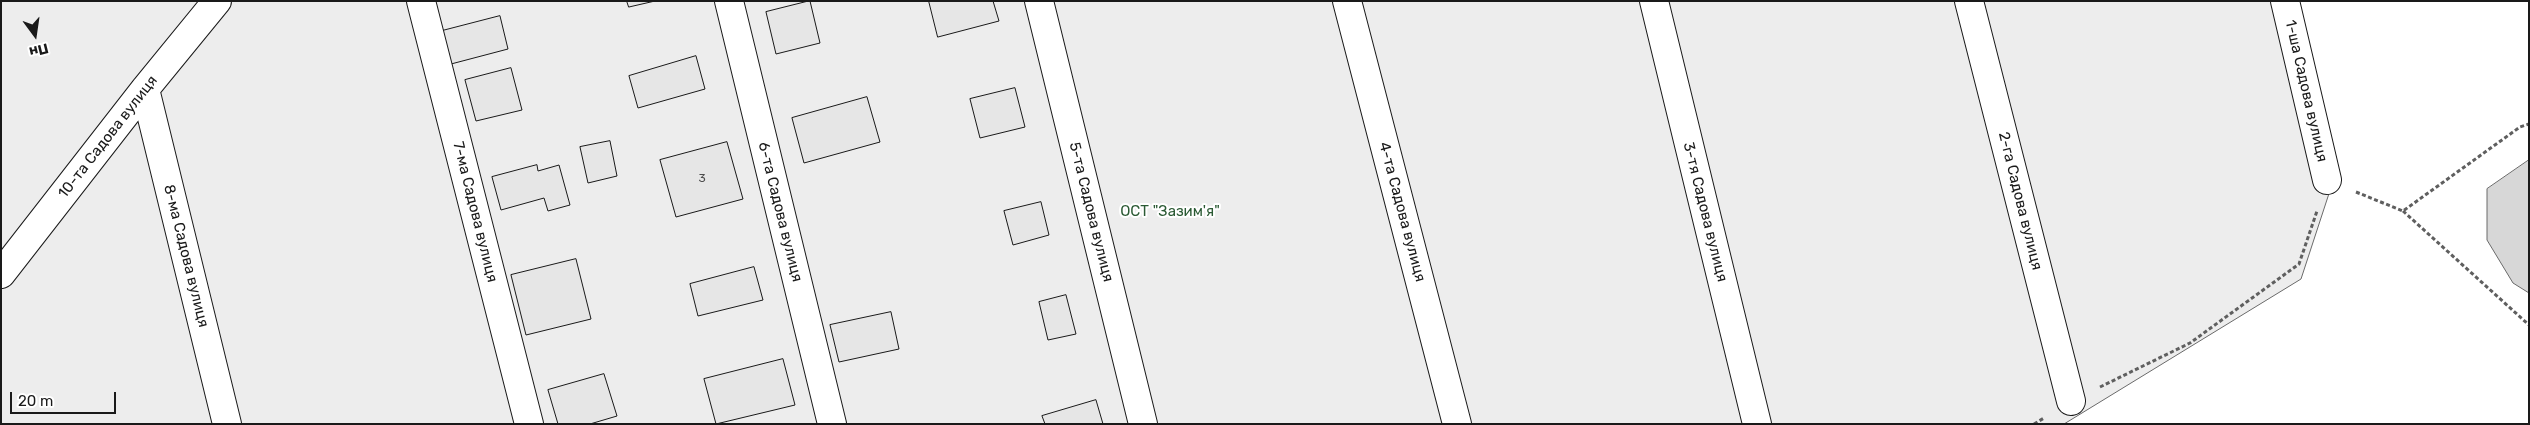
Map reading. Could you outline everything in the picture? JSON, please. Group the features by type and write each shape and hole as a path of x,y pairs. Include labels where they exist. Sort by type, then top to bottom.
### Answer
{"street":[{"name":"10-та Садова вулиця","path":"1,274 145,89 217,1"},
{"name":"7-ма Садова вулиця","path":"421,1 529,424"},
{"name":"6-та Садова вулиця","path":"729,1 832,424"},
{"name":"5-та Садова вулиця","path":"1039,1 1143,424"},
{"name":"4-та Садова вулиця","path":"1347,1 1457,424"},
{"name":"3-тя Садова вулиця","path":"1654,1 1757,424"},
{"name":"2-га Садова вулиця","path":"1968,1 2071,402"},
{"name":"1-ша Садова вулиця","path":"2285,1 2327,180"},
{"name":"8-ма Садова вулиця","path":"145,89 227,424"}],"path":[{"path":"2403,211 2520,127 2529,124"},
{"path":"2034,424 2071,402 2190,342 2299,264 2327,180 2403,211 2529,325"}],"shaded area":[{"name":"ОСТ \"Зазим'я\"","path":"1,1 2299,1 2338,166 2301,279 2064,424 1,424"},
{"path":"2529,160 2529,293 2513,283 2487,240 2487,189"}],"building":[{"path":"627,1 655,1 629,7"},
{"path":"810,1 820,43 776,54 766,12"},
{"path":"929,1 993,1 999,21 938,37"},
{"path":"500,16 508,49 451,64 442,31"},
{"path":"696,56 705,89 638,108 629,76"},
{"path":"511,68 522,110 476,121 465,80"},
{"path":"1015,88 1025,127 980,138 970,99"},
{"path":"867,97 880,142 804,163 792,118"},
{"path":"610,141 617,176 588,183 580,147"},
{"path":"727,142 743,199 676,217 660,160"},
{"path":"537,165 538,171 559,165 570,205 548,211 544,198 501,210 492,177"},
{"path":"1041,202 1049,235 1013,245 1004,211"},
{"path":"576,259 591,319 526,335 511,275"},
{"path":"754,267 763,300 698,316 690,284"},
{"path":"1066,295 1076,334 1048,340 1039,302"},
{"path":"891,312 899,349 839,362 830,325"},
{"path":"783,359 795,405 716,424 704,379"},
{"path":"604,374 617,416 590,424 558,424 548,390"},
{"path":"1096,400 1103,424 1045,424 1042,416"}]}
